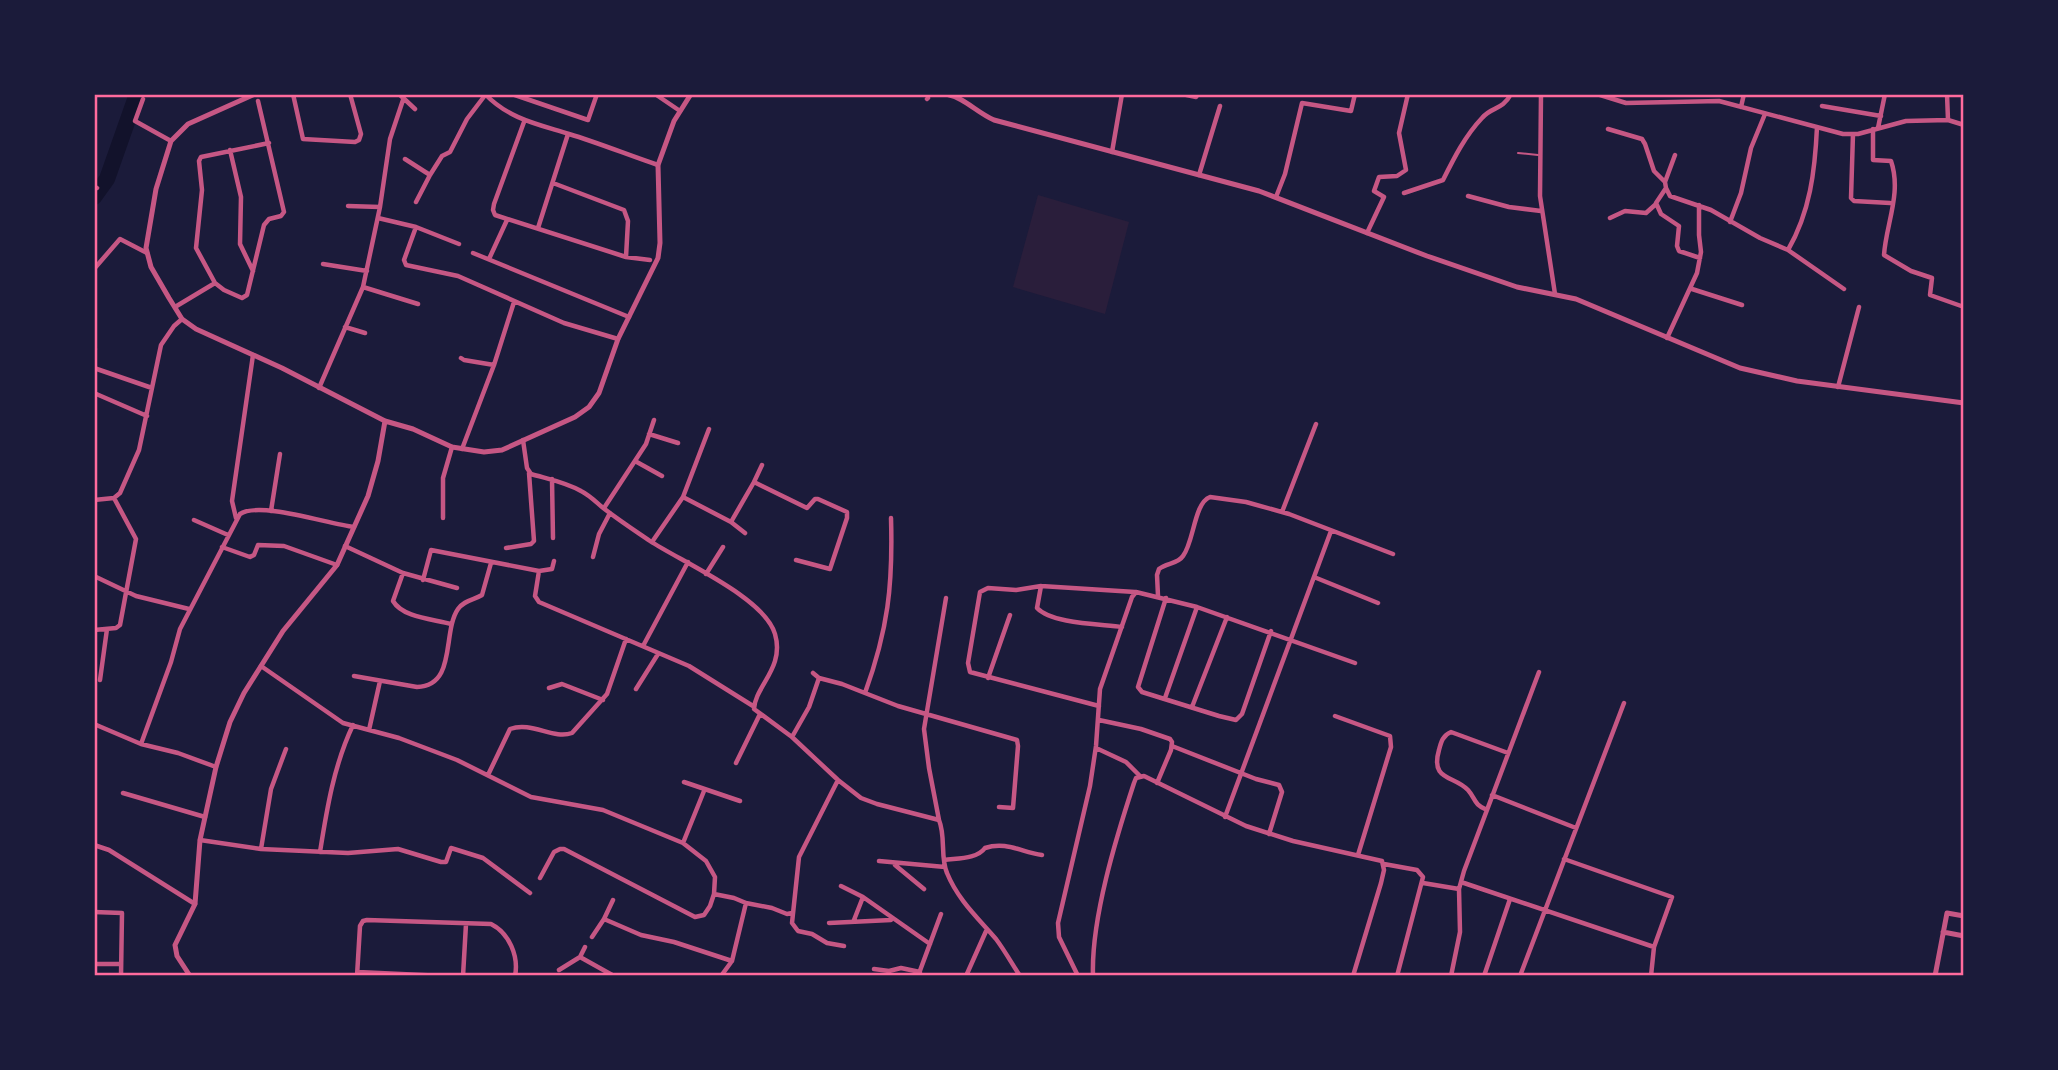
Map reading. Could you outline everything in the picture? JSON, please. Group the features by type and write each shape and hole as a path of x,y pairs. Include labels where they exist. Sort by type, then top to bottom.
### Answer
{"street":[{"path":"255,94 188,124 172,141 156,189 147,253 151,267 182,319 196,329 385,421 413,429 452,447 494,452 575,417 589,407 598,393 618,339 660,251 657,165 670,129 691,94"},
{"path":"293,94 303,139 355,142 361,134 349,94"},
{"path":"399,94 415,109"},
{"path":"512,94 588,120 597,94"},
{"path":"654,94 680,111"},
{"path":"946,94 962,99 978,113 994,120 1276,197 1517,287 1576,299 1740,368 1797,381 1964,403"},
{"path":"1112,152 1122,94"},
{"path":"1182,94 1196,97 1198,94"},
{"path":"1276,197 1285,174 1302,103 1351,111 1355,94"},
{"path":"1367,233 1384,197 1374,191 1379,177 1397,176 1406,170 1399,134 1408,94"},
{"path":"1404,193 1443,180 1460,147 1481,118 1505,105 1511,94"},
{"path":"1541,94 1541,211 1555,294"},
{"path":"1597,94 1626,103 1719,101 1852,137 1877,127 1906,121 1948,120 1964,125"},
{"path":"1686,94 1686,101"},
{"path":"1741,107 1744,94"},
{"path":"1885,94 1873,160 1891,161 1894,167 1894,203 1885,257 1911,271 1932,278 1930,295 1964,307"},
{"path":"1947,94 1948,120"},
{"path":"416,202 442,156 450,152 467,119 486,95 505,111 524,121 657,165"},
{"path":"143,99 135,121 172,141"},
{"path":"319,388 363,287 378,218 390,139 403,100"},
{"path":"258,102 269,143 284,212 281,216 269,219 264,225 245,298 224,290 215,283 196,244 202,186 199,161 201,158 230,150 269,143"},
{"path":"1199,175 1220,106"},
{"path":"1822,106 1881,116"},
{"path":"1730,222 1741,193 1751,148 1765,114"},
{"path":"524,121 493,210 495,215 626,257 650,260"},
{"path":"1788,250 1796,237 1811,194 1817,127"},
{"path":"1608,129 1642,139 1654,171 1670,196 1711,209 1730,222 1788,250 1844,289"},
{"path":"538,228 568,134"},
{"path":"1852,137 1851,198 1854,201 1890,203"},
{"path":"230,150 242,197 240,244 253,271"},
{"path":"1610,218 1626,211 1646,213 1656,203 1665,185 1675,155"},
{"path":"405,159 430,175"},
{"path":"552,183 624,210 628,222 626,257"},
{"path":"1468,196 1509,207 1541,211"},
{"path":"1656,203 1661,214 1679,226 1679,251 1700,258"},
{"path":"1667,339 1692,289 1700,258 1699,205"},
{"path":"348,206 380,206"},
{"path":"378,218 416,227 459,244"},
{"path":"489,260 507,220"},
{"path":"416,227 404,261 406,265 458,276 564,323 618,339"},
{"path":"94,269 120,239 147,253"},
{"path":"473,253 629,317"},
{"path":"323,264 367,271"},
{"path":"175,307 215,283"},
{"path":"363,287 418,304"},
{"path":"1692,289 1742,305"},
{"path":"462,449 494,365 514,302"},
{"path":"1838,387 1859,307"},
{"path":"94,500 114,498 120,493 139,450 161,345 182,319"},
{"path":"345,327 365,333"},
{"path":"236,518 232,501 253,355"},
{"path":"461,358 494,365"},
{"path":"94,368 152,388"},
{"path":"94,393 147,416"},
{"path":"604,509 635,461 654,420"},
{"path":"190,975 174,948 195,904 200,840 229,722 283,631 337,565 372,484 385,421"},
{"path":"1282,512 1316,424"},
{"path":"652,542 683,497 709,429"},
{"path":"649,434 678,443"},
{"path":"506,548 531,544 534,541 529,472 523,440"},
{"path":"443,518 443,478 452,447"},
{"path":"271,511 280,454"},
{"path":"635,461 663,476"},
{"path":"731,522 762,465"},
{"path":"529,472 584,492 652,542 688,562 765,614 777,640 775,662 753,706"},
{"path":"552,479 553,538"},
{"path":"754,482 807,508 818,499 847,512 830,569 796,560"},
{"path":"683,497 697,502 745,533"},
{"path":"94,630 120,625 136,540 114,498"},
{"path":"1158,596 1159,569 1178,561 1185,554 1206,498 1246,502 1282,512 1393,554"},
{"path":"141,744 180,629 236,518 246,510 271,511 355,528"},
{"path":"593,556 599,534 610,513"},
{"path":"865,693 878,658 890,604 891,518"},
{"path":"194,520 228,535"},
{"path":"1225,817 1331,531"},
{"path":"222,547 250,557 254,555 258,545 275,545 337,565"},
{"path":"345,547 403,573 457,588"},
{"path":"706,574 723,547"},
{"path":"424,580 431,550 539,571 552,569 555,561"},
{"path":"643,646 688,562"},
{"path":"354,676 417,687 435,682 443,669 451,624 458,609 465,602 482,595 491,563"},
{"path":"539,571 536,600 689,666 753,706 862,798 940,820"},
{"path":"403,573 394,595 396,607 451,624"},
{"path":"94,576 136,596 189,609"},
{"path":"1314,577 1378,603"},
{"path":"1099,706 970,672 968,667 980,592 988,587 1016,590 1041,586 1136,592 1158,596 1271,631 1354,663"},
{"path":"1041,586 1037,608 1046,614 1067,620 1122,627"},
{"path":"1078,975 1059,937 1058,923 1090,786 1103,676 1126,611 1136,592"},
{"path":"946,598 924,738 944,838 945,867 965,904 1003,948 1015,972 1020,975"},
{"path":"1166,598 1138,684 1142,692 1230,719 1240,717 1271,631"},
{"path":"1165,698 1197,607"},
{"path":"988,678 1010,615"},
{"path":"1192,706 1227,617"},
{"path":"100,680 107,629"},
{"path":"488,775 510,729 517,726 531,727 569,734 603,700 626,639"},
{"path":"636,689 658,654"},
{"path":"261,666 332,717 457,760 531,797 603,810 683,843 710,868 715,877 714,894 704,915 688,915 560,849 554,852 540,877"},
{"path":"1451,975 1460,932 1461,882 1539,672"},
{"path":"813,673 819,678 926,714 1017,740 1013,808 999,807"},
{"path":"792,737 809,707 819,678"},
{"path":"369,730 380,681"},
{"path":"549,688 562,684 603,700"},
{"path":"1520,975 1624,703"},
{"path":"736,763 760,714"},
{"path":"1335,716 1390,736 1391,747 1357,855"},
{"path":"1099,720 1166,737 1172,742 1157,783"},
{"path":"94,724 141,744 178,753 216,767"},
{"path":"320,852 328,798 341,750 353,725"},
{"path":"1486,810 1478,806 1467,789 1440,773 1437,756 1441,742 1451,732 1508,753"},
{"path":"1172,746 1281,787 1269,834"},
{"path":"1096,748 1126,762 1140,776 1225,817 1269,834 1378,859 1384,864 1422,873 1423,883 1396,975"},
{"path":"261,849 271,789 286,749"},
{"path":"1093,975 1098,918 1131,793 1136,778 1140,776"},
{"path":"838,780 799,857 792,923 798,931 812,934 827,943 844,946"},
{"path":"684,782 740,801"},
{"path":"683,843 704,791"},
{"path":"123,793 205,817"},
{"path":"1492,796 1576,828"},
{"path":"200,840 261,849 320,852 398,849 441,862 446,862 451,848 483,859 530,893"},
{"path":"94,845 109,850 195,904"},
{"path":"944,860 976,855 985,848 1003,845 1042,855"},
{"path":"1564,859 1672,897 1654,947 1651,975"},
{"path":"878,861 945,867"},
{"path":"894,864 924,889"},
{"path":"1353,975 1381,883 1384,864"},
{"path":"1461,882 1654,947"},
{"path":"1423,883 1459,889"},
{"path":"841,886 863,897 930,944"},
{"path":"714,894 787,914 792,913"},
{"path":"854,920 863,897"},
{"path":"1484,975 1510,899"},
{"path":"592,937 613,900"},
{"path":"720,975 732,961 746,903"},
{"path":"94,912 122,913 121,975"},
{"path":"1935,975 1947,913 1964,916"},
{"path":"874,969 884,971 899,968 919,974 941,914"},
{"path":"604,919 641,935 674,942 732,961"},
{"path":"829,923 893,920"},
{"path":"443,975 357,974 360,926 363,921 491,924 502,932 516,959 515,975"},
{"path":"463,975 466,924"},
{"path":"966,975 987,929"},
{"path":"1943,932 1964,936"},
{"path":"559,970 580,957 585,947"},
{"path":"580,957 614,975"},
{"path":"94,964 121,964"}],"lane":[{"path":"1518,153 1539,155"}],"shaded area":[{"path":"1038,195 1129,222 1105,314 1013,287"}],"waterway":[{"path":"94,197 107,179 137,94"}]}
